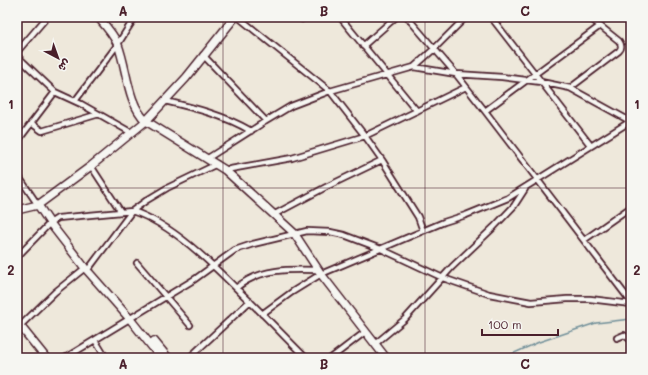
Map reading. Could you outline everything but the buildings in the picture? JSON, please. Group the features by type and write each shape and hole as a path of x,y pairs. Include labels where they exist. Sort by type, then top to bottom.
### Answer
{"street":[{"path":"17,52 47,17"},
{"path":"98,17 118,44 137,109 146,121 208,158 225,170 275,214 294,233 319,272 386,358"},
{"path":"75,101 118,44 135,17"},
{"path":"17,210 38,205 146,121 165,101 235,17"},
{"path":"238,17 330,91 382,160 418,217 423,231"},
{"path":"340,17 417,111"},
{"path":"363,46 396,17"},
{"path":"407,17 456,74 485,111 631,303"},
{"path":"208,158 291,106 330,91 414,67 466,17"},
{"path":"491,17 591,146"},
{"path":"570,88 621,49 621,44 589,17"},
{"path":"485,111 528,80 598,25 605,17"},
{"path":"204,55 266,121"},
{"path":"17,56 55,92 75,101 132,133"},
{"path":"262,314 319,272 497,203 526,187 536,179 631,121 570,88 528,80 456,74 414,67"},
{"path":"225,170 292,158 365,136 466,87"},
{"path":"17,142 55,92"},
{"path":"165,101 200,109 226,118 251,131"},
{"path":"31,123 42,131 99,114"},
{"path":"275,214 382,160"},
{"path":"46,358 19,324 55,292 87,268 132,211 167,188 216,164"},
{"path":"90,166 121,212"},
{"path":"17,174 38,205 87,268 168,358"},
{"path":"375,344 405,319 452,268 509,212 526,187"},
{"path":"584,240 631,207"},
{"path":"17,257 50,221 65,217 132,211 153,220 194,248 250,301 306,358"},
{"path":"65,358 166,297 242,247 294,233 318,230 344,235 381,249 443,278 489,294 523,301 590,299 631,303"},
{"path":"137,263 190,325"},
{"path":"236,288 249,279 271,271 291,269 319,272"},
{"path":"189,358 250,301"},
{"path":"132,318 161,358"},
{"path":"331,358 365,332"},
{"path":"617,338 624,335 631,340"},
{"path":"95,340 106,358"},
{"path":"295,358 302,354"}],"waterway":[{"path":"503,358 539,342 596,323 631,319"}]}
